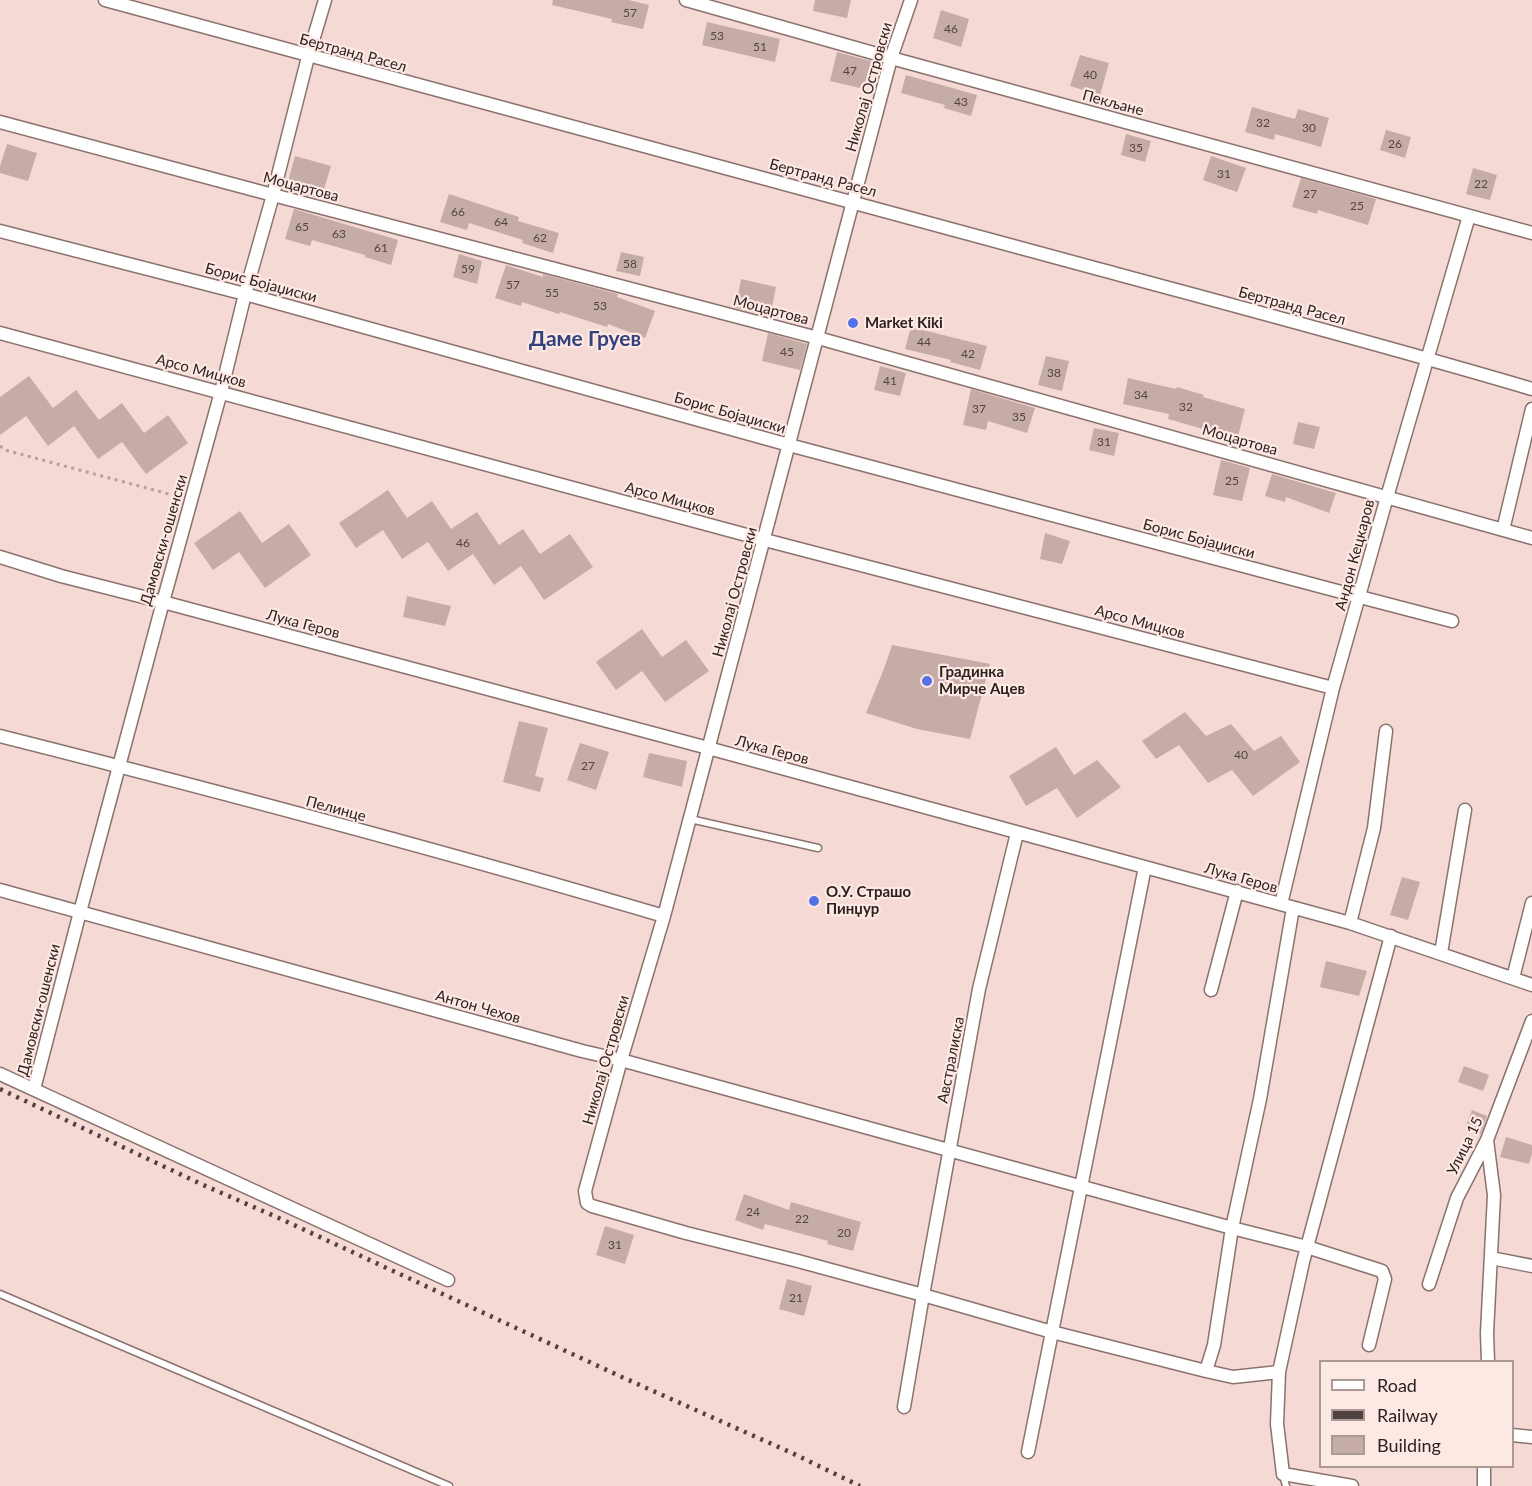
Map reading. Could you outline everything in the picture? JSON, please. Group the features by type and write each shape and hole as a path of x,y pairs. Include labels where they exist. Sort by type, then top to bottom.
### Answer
{"street":[{"name":"Бертранд Расел","path":"105,0 308,57 1429,358 1532,389"},
{"name":"Дамовски-ошенски","path":"34,1089 325,0"},
{"name":"Пекљане","path":"686,0 1532,233"},
{"name":"Николај Островски","path":"911,0 891,58 664,916 585,1191 587,1203 592,1206 923,1295"},
{"name":"Моцартова","path":"0,122 818,338 1532,538"},
{"name":"Андон Кецкаров","path":"1206,1371 1214,1345 1232,1228 1260,1099 1287,906 1333,688 1469,216"},
{"name":"Борис Бојаџиски","path":"0,231 245,294 789,444 1452,621"},
{"name":"Арсо Мицков","path":"0,333 765,540 1333,688"},
{"path":"1503,530 1532,409"},
{"name":"Лука Геров","path":"0,557 61,576 1237,891 1391,936 1532,985"},
{"path":"1350,923 1374,828 1386,731"},
{"name":"Пелинце","path":"0,736 120,766 664,916"},
{"path":"1441,953 1465,810"},
{"name":"Австралиска","path":"904,1407 948,1150 979,989 1017,833"},
{"path":"1028,1452 1145,867"},
{"name":"Антон Чехов","path":"0,890 582,1051 1307,1247 1382,1271 1385,1279 1369,1345"},
{"path":"1211,990 1237,891"},
{"path":"1513,978 1532,903"},
{"path":"1352,1486 1284,1480 1277,1424 1279,1372 1307,1247 1391,936"},
{"name":"Улица 15","path":"1429,1284 1457,1198 1487,1140 1532,1021"},
{"path":"0,1074 448,1280"},
{"path":"1487,1140 1494,1195 1487,1333 1488,1360"},
{"path":"1491,1258 1532,1266"},
{"path":"923,1295 1052,1332 1233,1377 1279,1372"},
{"path":"1514,1435 1532,1437"},
{"path":"1484,1468 1484,1486"}],"lane":[{"path":"689,819 818,848"},
{"path":"0,1294 448,1486"}],"path":[{"path":"0,446 5,450 191,500"}],"building":[{"path":"553,0 629,0 649,5 643,29 552,5"},
{"path":"815,0 851,0 847,18 813,11"},
{"path":"941,10 969,19 961,47 933,38"},
{"path":"707,22 780,39 775,62 702,45"},
{"path":"837,52 871,61 864,89 830,81"},
{"path":"1080,55 1109,63 1100,95 1070,86"},
{"path":"906,75 977,95 971,116 944,108 945,105 901,93"},
{"path":"1252,107 1295,119 1298,109 1329,118 1321,147 1275,134 1274,140 1245,132"},
{"path":"1386,130 1411,137 1405,158 1380,150"},
{"path":"1126,134 1151,141 1145,162 1121,155"},
{"path":"7,144 37,153 28,181 0,173"},
{"path":"295,156 331,166 321,199 299,193 300,189 287,185"},
{"path":"1211,156 1246,168 1237,192 1203,180"},
{"path":"1473,168 1497,175 1490,200 1466,194"},
{"path":"1301,178 1376,199 1368,225 1318,210 1317,214 1292,207"},
{"path":"449,194 519,217 518,221 559,233 553,253 522,243 523,240 469,223 467,230 440,222"},
{"path":"294,209 398,240 391,265 312,240 310,246 285,239"},
{"path":"621,252 644,257 640,276 616,271"},
{"path":"459,254 482,261 477,284 453,277"},
{"path":"506,265 543,277 543,274 618,294 617,297 655,311 645,338 608,324 607,327 522,302 521,306 495,298"},
{"path":"741,279 776,287 770,317 736,308"},
{"path":"911,327 987,346 980,370 950,362 951,360 905,349"},
{"path":"768,333 807,344 800,370 762,361"},
{"path":"1046,356 1069,361 1062,391 1038,385"},
{"path":"880,366 906,373 900,396 874,390"},
{"path":"29,376 53,408 76,390 99,420 122,403 144,433 168,415 188,443 146,474 122,442 98,459 74,426 48,446 26,416 0,435 0,397"},
{"path":"1128,378 1176,389 1177,387 1245,409 1237,440 1168,419 1169,414 1123,404"},
{"path":"971,389 1035,408 1027,433 988,421 986,430 963,425"},
{"path":"1298,422 1320,427 1314,449 1293,444"},
{"path":"1094,428 1119,433 1114,456 1089,450"},
{"path":"1221,460 1250,468 1242,501 1213,495"},
{"path":"1272,474 1336,493 1329,513 1286,497 1285,502 1265,496"},
{"path":"388,490 407,518 432,501 451,529 477,512 499,545 523,529 540,554 570,534 593,567 544,600 521,566 494,585 473,554 448,571 428,542 402,559 383,530 356,548 339,523"},
{"path":"240,511 262,543 289,524 311,555 265,588 239,552 213,570 194,543"},
{"path":"1045,533 1070,541 1062,564 1040,559"},
{"path":"407,596 451,606 445,626 403,617"},
{"path":"642,629 662,657 686,640 709,671 665,702 642,671 616,690 596,662"},
{"name":"Градинка Мирче Ацев","path":"892,645 990,664 970,739 917,729 866,713"},
{"path":"1185,712 1206,736 1231,724 1254,751 1281,736 1300,762 1253,796 1232,770 1208,783 1179,745 1156,759 1142,741"},
{"path":"519,721 548,728 535,776 544,778 540,792 503,782"},
{"path":"580,743 609,752 596,790 567,780"},
{"path":"1056,747 1074,775 1097,760 1121,787 1077,818 1057,788 1026,806 1009,776"},
{"path":"649,753 687,761 682,787 643,777"},
{"path":"1402,877 1420,882 1408,920 1390,915"},
{"path":"1326,961 1367,971 1359,996 1320,987"},
{"path":"1464,1066 1489,1075 1483,1091 1458,1082"},
{"path":"1472,1110 1487,1116 1481,1134 1465,1128"},
{"path":"1506,1137 1532,1145 1529,1164 1500,1157"},
{"path":"744,1194 789,1210 791,1202 861,1222 853,1251 827,1244 828,1241 765,1224 763,1230 735,1220"},
{"path":"605,1226 634,1235 625,1264 596,1255"},
{"path":"787,1279 812,1286 804,1316 779,1309"}],"railway":[{"path":"0,1089 201,1184 860,1486"}],"place":[{"name":"Market Kiki","path":"853,323"},
{"name":"Градинка Мирче Ацев","path":"927,681"},
{"name":"О.У. Страшо Пинџур","path":"814,901"}],"district":[{"name":"Даме Груев","path":"585,339"}]}
